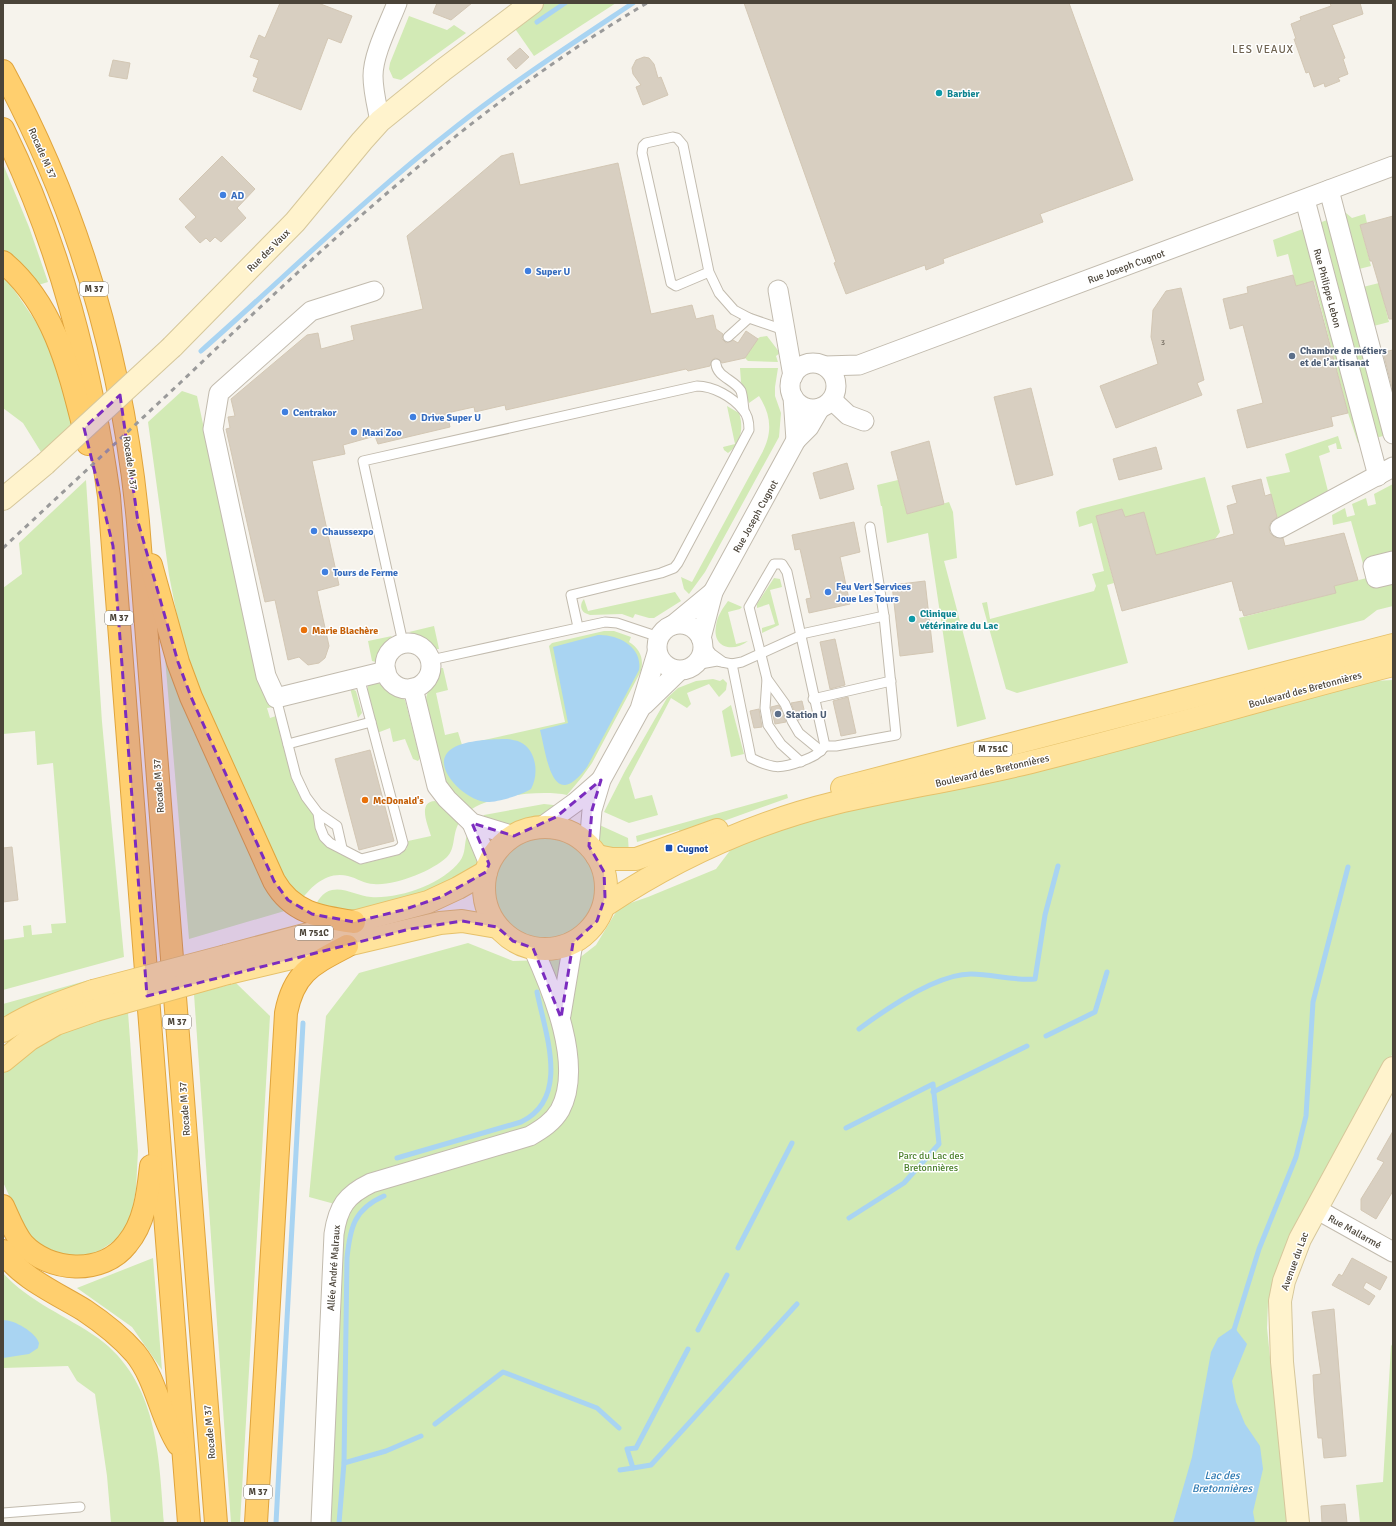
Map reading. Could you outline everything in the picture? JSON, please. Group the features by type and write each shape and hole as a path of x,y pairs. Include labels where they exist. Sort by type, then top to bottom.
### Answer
{"highway":[{"name":"Rocade M 37","path":"3,71 34,130 61,193 95,290 120,394 128,443 138,522 216,1523"},
{"name":"M 37","path":"3,129 23,172 48,234 78,331 102,448 113,546 156,1124 189,1523"},
{"path":"3,262 30,292 44,311 64,353 113,546"},
{"name":"M 37","path":"138,522 178,662 191,697 274,881 280,892 288,900 306,911 325,918 354,922"},
{"name":"M 37","path":"256,1523 286,1013 289,996 304,972 315,963 347,946"},
{"name":"M 37","path":"3,1206 12,1228 24,1244 41,1258 58,1264 77,1267 97,1264 114,1256 127,1245 137,1228 144,1209 156,1124"},
{"name":"M 37","path":"3,1251 27,1275 106,1326 135,1353 143,1364 154,1386 170,1431 183,1451"}],"main road":[{"name":"Boulevard des Bretonnières","path":"593,851 612,859 636,859 802,798 1393,644"},
{"name":"Boulevard des Bretonnières","path":"604,906 639,882 745,832 834,803 1029,762 1393,666"},
{"name":"M 751C","path":"549,827 567,831 593,851 606,880 604,906 592,927 573,943 553,949 533,948 513,941 497,927 485,901 484,882 487,868 499,848 514,836 526,830 549,827"},
{"name":"M 751C","path":"3,1031 48,1007 94,1001 227,965 354,922 428,902 458,888 487,868"},
{"name":"M 751C","path":"227,965 347,946 440,922 462,921 497,927"},
{"name":"M 751C","path":"3,1061 30,1039 94,1001"}],"street":[{"path":"380,121 374,94 373,74 377,55 397,3"},
{"name":"Rue des Vaux","path":"3,499 45,464 172,347 295,222 380,121 437,75 532,3"},
{"name":"Rue Joseph Cugnot","path":"822,365 859,365 1393,166"},
{"path":"1329,190 1393,434"},
{"name":"Rue Philippe Lebon","path":"1304,200 1386,472"},
{"path":"778,290 792,376 790,390 793,397 796,440"},
{"path":"374,291 311,311 219,393 212,429 266,676 276,698 386,671"},
{"path":"786,334 808,356 834,375 829,398"},
{"path":"792,376 802,366 822,365"},
{"name":"Rue Joseph Cugnot","path":"702,641 713,592 796,440 809,427 829,398 859,365"},
{"path":"793,397 804,408 829,398"},
{"path":"829,398 848,415 864,422"},
{"path":"1280,528 1386,472"},
{"path":"1393,561 1373,566 1376,578 1393,574"},
{"name":"Rue Joseph Cugnot","path":"663,639 713,592"},
{"path":"593,851 592,810 601,780 640,709 663,639 686,625 692,628 702,641 702,653 640,709"},
{"path":"663,639 665,665 687,668"},
{"path":"403,643 418,644 428,654 431,660 430,675 420,686 413,688 406,689 393,683 386,671 387,657 391,650 403,643"},
{"path":"413,688 428,756 437,786 447,799 472,823 514,836"},
{"path":"540,828 576,802 601,780"},
{"path":"472,823 487,868"},
{"name":"Allée André Malraux","path":"561,1018 573,943"},
{"name":"Allée André Malraux","path":"320,1523 334,1234 337,1217 350,1196 371,1183 530,1136 544,1128 560,1110 565,1096 568,1062 561,1018 533,948"},
{"name":"Avenue du Lac","path":"1298,1523 1282,1362 1280,1301 1284,1281 1300,1239 1393,1068"},
{"name":"Rue Mallarmé","path":"1316,1209 1393,1252"}],"lane":[{"path":"709,272 676,286 671,283 642,153 643,146 646,143 673,137 677,138 683,145 709,272 719,293 734,310 786,334"},
{"path":"728,337 749,318"},
{"path":"578,627 571,595 661,573 674,568 746,440 749,430 749,420 744,410 741,392 731,381 718,372 716,364"},
{"path":"403,643 363,461 697,386 707,387 720,392 744,410"},
{"path":"702,641 712,654 728,663 751,758 766,765 783,768 817,756 823,749 896,735 884,616 870,527"},
{"path":"801,762 781,744 768,725 765,708 767,679 749,607 774,564 777,563 782,564 785,567 814,699 823,749"},
{"path":"687,668 742,662 800,635 884,616"},
{"path":"431,660 605,622 617,623 663,639"},
{"path":"318,813 320,828 324,837 330,843 342,848 356,858 361,860 397,850 401,847 402,843 359,677"},
{"path":"767,679 785,704 799,733 823,749"},
{"path":"814,699 890,681"},
{"path":"276,698 296,776 306,797 318,813 337,826 342,848"},
{"path":"288,744 371,722"},
{"path":"3,1513 80,1506"}],"highlighted area":[{"path":"120,395 138,522 178,662 191,697 274,881 288,900 312,914 354,922 403,910 441,897 486,872 489,864 472,823 514,836 556,817 601,780 592,810 589,846 604,872 605,897 597,921 573,943 561,1018 533,948 513,941 497,927 462,921 410,929 147,996 113,546 84,428"}],"green space":[{"path":"532,3 616,3 534,56 509,20"},
{"path":"409,16 447,30 454,25 466,33 401,80 393,78 389,69"},
{"path":"3,164 29,227 48,282 35,286 3,251"},
{"path":"1346,213 1352,218 1365,214 1367,223 1360,225 1371,266 1347,272 1351,290 1379,283 1389,322 1362,329 1390,434 1358,443 1348,413 1314,281 1296,286 1288,254 1277,257 1273,240"},
{"path":"3,278 10,284 43,332 57,365 73,425 41,452 23,423 3,408"},
{"path":"767,336 780,353 776,356 778,362 748,361 745,358 757,339"},
{"path":"740,368 778,368 775,396 781,413 779,437 705,572 689,594 684,589 681,577 692,582 762,453 768,438 769,424 766,410 759,396 749,403 741,382"},
{"path":"182,391 197,396 258,680 274,707 267,708 270,718 276,716 295,786 315,818 317,832 321,840 357,863 362,864 401,854 407,848 408,841 431,836 426,820 425,810 426,805 435,801 459,823 455,832 450,853 440,862 423,872 392,883 383,884 367,883 348,876 333,876 314,885 300,902 289,895 204,705 180,631 169,575 148,422"},
{"path":"727,406 739,413 741,424 739,440 728,453 723,447 735,444"},
{"path":"1338,436 1342,449 1337,449 1336,443 1328,446 1330,452 1319,456 1329,495 1278,520 1266,477 1290,472 1285,454"},
{"path":"1205,477 1220,532 1215,539 1156,555 1144,512 1125,517 1122,509 1096,516 1114,583 1107,585 1128,663 1017,693 1006,689 982,603 987,602 990,619 1094,591 1096,586 1092,574 1104,571 1092,523 1079,527 1076,512 1080,509"},
{"path":"86,480 102,722 124,957 3,990 3,940 24,937 23,926 31,925 32,935 52,933 51,924 66,923 53,763 37,765 35,731 3,734 3,588 22,574 19,543"},
{"path":"898,480 907,514 949,502 953,512 957,558 944,561 986,719 957,727 928,533 887,543 882,506 877,485"},
{"path":"1393,484 1393,606 1377,610 1364,620 1248,650 1239,618 1335,593 1334,586 1367,578 1351,521 1333,525 1332,515 1345,508 1347,517 1355,515 1352,504 1366,498 1368,506 1376,504 1374,494"},
{"path":"774,578 780,579 782,587 770,590 779,625 762,633 762,628 775,624 769,604 757,608 757,604"},
{"path":"675,592 681,601 654,618 635,614 633,618 622,614 590,615 583,612 581,608 584,599 588,611"},
{"path":"728,601 742,607 740,609 728,612 736,644 748,641 736,647 720,644 717,639 716,626 720,612"},
{"path":"434,626 439,649 436,649 425,638 409,632"},
{"path":"604,631 614,631 631,637 629,642 640,654 642,666 641,671 592,763 582,777 567,795 545,793 518,795 492,800 472,809 454,793 443,777 426,702 427,693 440,668 443,668 448,690 436,693 445,735 458,732 462,745 565,722 549,646 552,643"},
{"path":"392,636 381,648 376,662 372,661 368,641"},
{"path":"164,646 193,730 269,893 288,910 189,939"},
{"path":"713,679 720,681 723,679 727,683 726,690 719,697 709,684 687,693 691,704 687,708 671,698 629,778 635,799 652,795 658,815 629,823 604,812 625,771 667,698 678,688 696,681"},
{"name":"Parc du Lac des Bretonnières","path":"1393,680 1393,1053 1274,1276 1268,1302 1267,1328 1287,1523 321,1523 342,1206 309,1197 326,1016 359,973 468,943 513,961 578,959 596,945 619,907 648,897 716,869 732,848 797,820 1373,681"},
{"path":"370,682 377,682 405,700 420,758 418,761 413,759 405,739 393,742 390,728 377,733 367,701"},
{"path":"350,688 356,691 362,713 358,718"},
{"path":"731,705 744,754 731,757 722,711"},
{"path":"787,794 788,798 682,836 679,830 637,842 636,836"},
{"path":"544,804 563,806 545,816 529,818 504,827 482,818 484,815"},
{"path":"595,823 628,838 629,854 605,848 597,836"},
{"path":"467,835 478,860 476,866 455,884 343,913 313,909 323,895 332,890 337,889 371,897 382,897 407,893 432,883 443,877 460,861 463,855"},
{"path":"545,838 564,842 581,853 592,870 596,889 592,908 581,925 564,936 545,940 526,936 509,925 498,908 494,889 498,870 509,853 526,842"},
{"path":"89,980 5,1016 3,1018 3,1004"},
{"path":"236,983 270,1016 240,1523 231,1523 194,994"},
{"path":"128,1012 138,1151 136,1189 130,1222 117,1239 96,1253 80,1257 57,1254 34,1241 24,1229 3,1182 3,1069 56,1030"},
{"path":"153,1258 162,1370 132,1327 77,1288"},
{"path":"3,1273 36,1301 98,1338 118,1356 133,1376 144,1398 152,1422 160,1472 164,1523 111,1523 107,1476 95,1394 77,1381 68,1366 3,1368"},
{"path":"1393,1343 1393,1523 1360,1523 1356,1485 1383,1482 1391,1346"}],"water":[{"path":"598,635 613,637 628,644 637,655 639,670 587,767 575,780 566,785 559,783 553,776 545,754 540,730 568,723 553,647"},
{"path":"508,739 518,741 526,746 535,763 536,770 534,783 531,789 522,794 498,801 487,802 478,800 469,796 460,789 446,772 444,763 446,755 458,745 487,740"},
{"path":"3,1320 19,1324 29,1331 37,1339 39,1343 38,1348 29,1354 3,1358"},
{"name":"Lac des Bretonnières","path":"1234,1327 1247,1344 1232,1381 1236,1402 1245,1424 1260,1446 1263,1469 1253,1512 1255,1523 1173,1523 1192,1457 1211,1352 1218,1338"}],"building":[{"path":"280,3 318,3 352,16 341,43 328,38 301,110 253,91 258,78 253,76 259,60 250,57 259,35 265,38"},
{"path":"437,3 472,3 451,20 433,13"},
{"name":"Barbier","path":"744,3 1069,3 1133,180 1040,214 1043,222 943,259 944,263 926,270 925,265 846,294"},
{"path":"1330,3 1360,3 1363,14 1332,25 1345,58 1343,59 1348,74 1338,78 1340,81 1325,87 1324,83 1314,87 1309,72 1306,73 1294,39 1296,39 1291,24 1301,20 1300,17 1331,6"},
{"path":"520,48 529,57 516,69 507,59"},
{"path":"644,57 649,58 654,64 658,78 661,77 668,95 643,105 636,87 641,85 633,74 632,68 636,60"},
{"path":"113,60 130,63 127,79 109,76"},
{"path":"513,153 520,185 618,163 651,314 692,305 696,319 713,315 716,329 723,334 722,339 726,343 733,340 738,343 746,331 758,339 745,358 722,363 720,360 715,358 712,360 710,366 688,371 686,369 506,410 505,405 475,412 474,407 447,413 450,427 378,444 375,436 343,445 345,454 312,461 339,585 317,591 329,646 325,658 319,663 308,665 299,657 288,660 275,600 265,602 226,429 230,428 228,417 235,416 231,399 307,335 318,333 321,349 354,340 351,326 423,309 407,236 501,156"},
{"path":"222,156 255,189 237,208 246,218 221,242 215,237 210,242 206,238 200,243 185,227 196,217 179,199"},
{"path":"1393,216 1393,319 1389,319 1360,225"},
{"name":"Chambre de métiers et de l’artisanat","path":"1293,275 1296,286 1313,281 1348,413 1331,417 1333,426 1247,448 1237,410 1263,403 1243,325 1230,329 1223,299 1248,293 1247,287"},
{"path":"1181,288 1204,380 1197,383 1202,395 1116,428 1100,386 1158,364 1151,337 1153,310 1166,291"},
{"path":"1393,350 1393,391 1383,352"},
{"path":"1031,388 1053,475 1016,485 994,397"},
{"path":"929,441 944,504 907,514 891,452"},
{"path":"1156,447 1162,469 1119,480 1113,459"},
{"path":"847,463 854,489 820,499 813,473"},
{"path":"1261,479 1265,496 1271,494 1277,517 1271,522 1269,527 1270,533 1274,537 1283,538 1285,546 1344,533 1358,580 1334,586 1336,593 1244,616 1242,610 1240,611 1232,581 1122,611 1096,516 1122,509 1125,517 1144,512 1156,555 1234,534 1227,506 1237,503 1232,486"},
{"path":"854,522 860,552 840,557 850,604 809,613 806,599 811,598 800,549 795,550 792,535"},
{"name":"Clinique vétérinaire du Lac","path":"925,581 933,652 900,656 892,585"},
{"path":"835,639 845,685 830,689 820,642"},
{"path":"848,697 856,733 841,736 833,701"},
{"path":"802,701 806,718 798,720 791,703"},
{"path":"779,705 786,722 775,724 771,707"},
{"path":"759,709 762,727 754,728 750,711"},
{"name":"McDonald's","path":"370,750 394,841 359,850 335,759"},
{"path":"12,847 18,900 3,902 3,848"},
{"path":"1393,1131 1393,1191 1376,1219 1361,1210 1361,1199 1384,1162 1377,1159"},
{"path":"1352,1258 1387,1277 1380,1290 1366,1282 1363,1288 1375,1296 1369,1305 1332,1285 1339,1274 1342,1276"},
{"path":"1334,1309 1346,1456 1324,1458 1322,1438 1318,1438 1314,1394 1313,1375 1321,1374 1312,1312"},
{"path":"1345,1504 1347,1523 1322,1523 1321,1506"}],"waterway":[{"path":"537,22 565,3"},
{"path":"201,351 359,208 457,126 544,63 633,3"},
{"path":"859,1029 912,994 943,980 971,974 1019,979 1035,979 1045,915 1058,866"},
{"path":"1233,1333 1259,1249 1296,1157 1306,1116 1313,1002 1348,867"},
{"path":"1046,1036 1095,1012 1107,972"},
{"path":"397,1158 521,1122 536,1111 546,1097 550,1081 551,1063 549,1045 537,992"},
{"path":"276,1523 303,1023"},
{"path":"933,1092 1027,1046"},
{"path":"846,1128 933,1084 939,1144 904,1183 849,1218"},
{"path":"738,1248 792,1143"},
{"path":"344,1463 348,1247 352,1229 360,1213 374,1201 384,1196"},
{"path":"698,1330 727,1275"},
{"path":"633,1468 651,1465 797,1304"},
{"path":"620,1470 633,1468 627,1449 636,1448 688,1349"},
{"path":"435,1424 503,1372 597,1408 619,1428"},
{"path":"339,1523 344,1463 386,1451 421,1436"}],"railway":[{"path":"3,548 290,279 403,180 461,132 521,86 583,43 647,3"}],"place":[{"name":"Barbier","path":"939,93"},
{"name":"AD","path":"223,195"},
{"name":"Super U","path":"528,271"},
{"name":"Chambre de métiers et de l’artisanat","path":"1292,356"},
{"name":"Centrakor","path":"285,412"},
{"name":"Drive Super U","path":"413,417"},
{"name":"Maxi Zoo","path":"354,432"},
{"name":"Chaussexpo","path":"314,531"},
{"name":"Tours de Ferme","path":"325,572"},
{"name":"Feu Vert Services Joue Les Tours","path":"828,592"},
{"name":"Clinique vétérinaire du Lac","path":"912,619"},
{"name":"Marie Blachère","path":"304,630"},
{"name":"Station U","path":"778,714"},
{"name":"McDonald's","path":"365,800"},
{"name":"Cugnot","path":"669,848"}],"district":[{"name":"LES VEAUX","path":"1263,49"}]}
